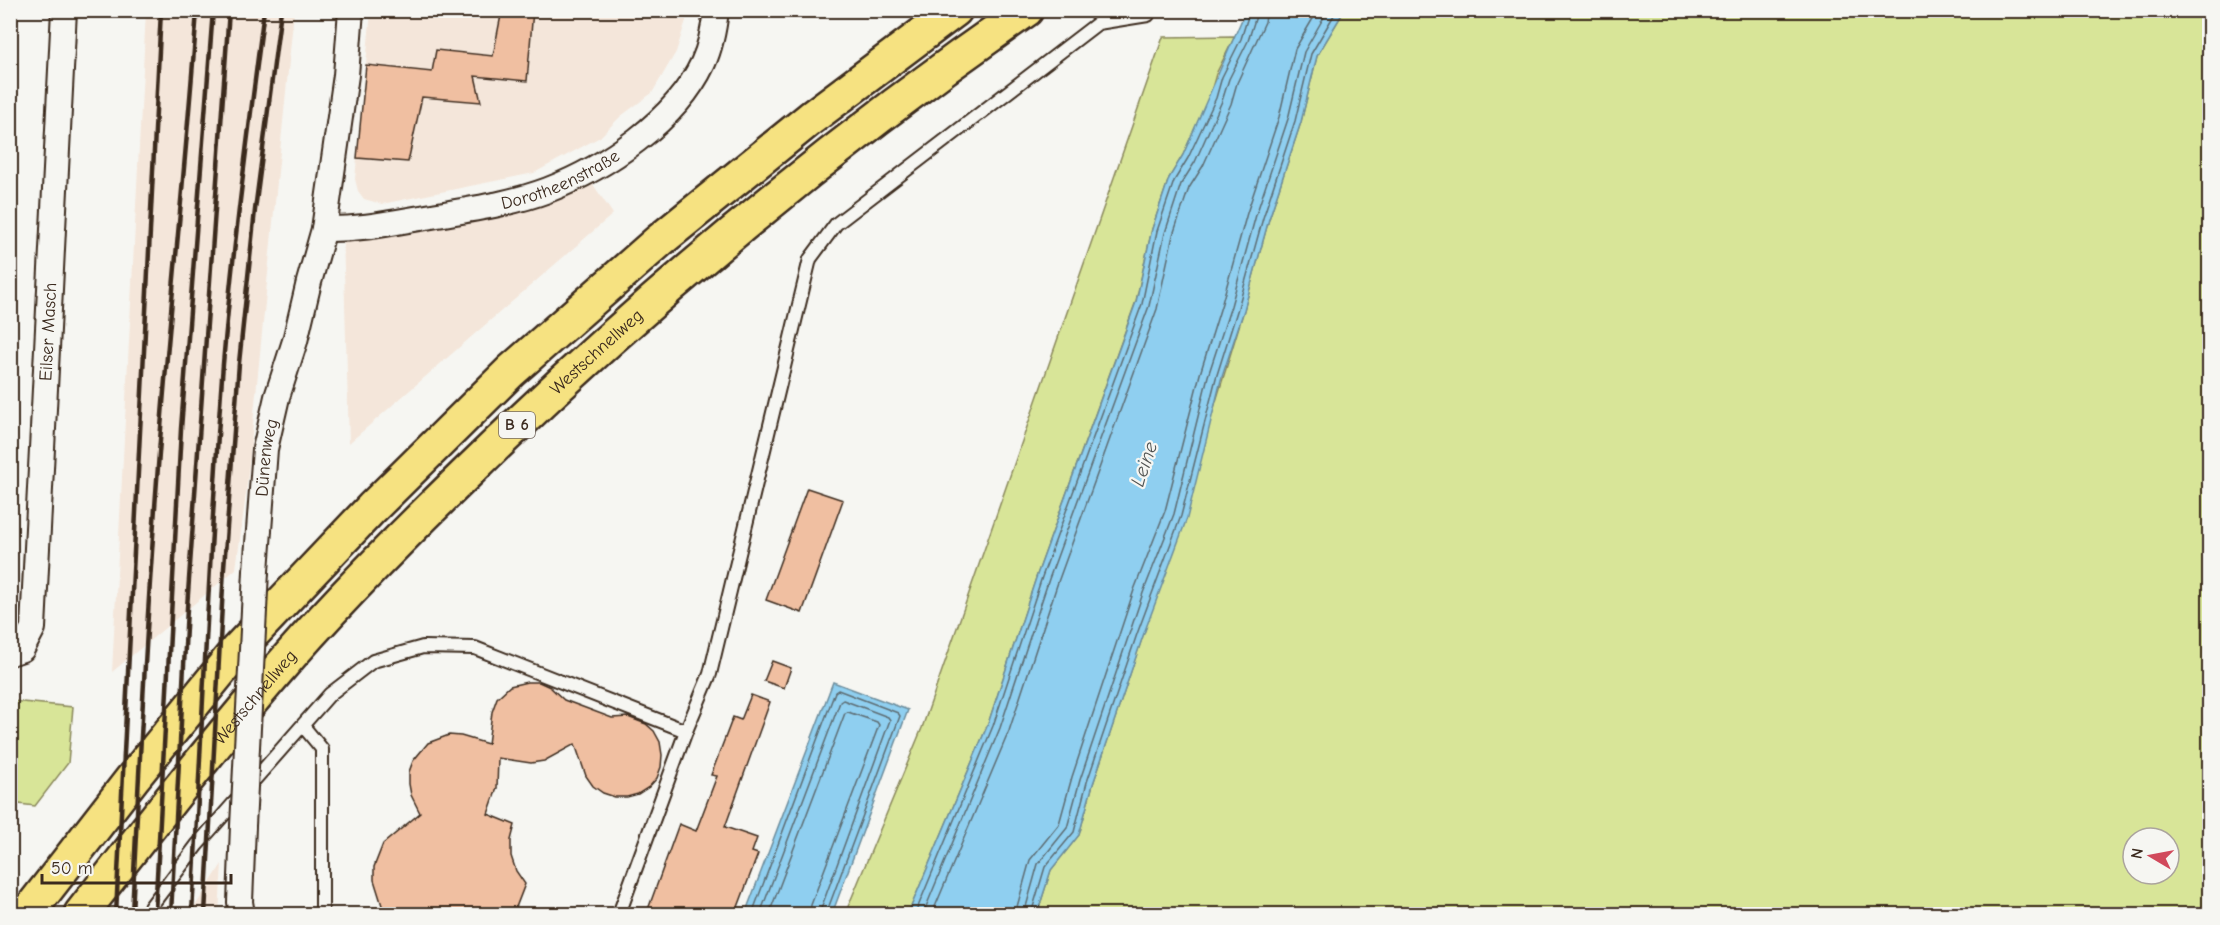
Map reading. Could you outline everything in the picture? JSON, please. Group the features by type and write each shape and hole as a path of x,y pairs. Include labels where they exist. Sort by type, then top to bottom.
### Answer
{"highway":[{"name":"B 6","path":"27,915 132,779 238,649 372,508 512,371 695,212 810,118 955,10"},
{"name":"Westschnellweg","path":"81,915 156,817 277,671 400,539 540,402 689,270 834,152 1026,10"}],"street":[{"name":"Eilser Masch","path":"16,651 33,628 64,10"},
{"name":"Dünenweg","path":"242,915 240,902 243,826 256,571 265,449 277,397 295,341 324,229 346,75 351,10"},
{"name":"Dorotheenstraße","path":"324,229 352,230 501,203 546,190 587,172 650,130 677,103 703,63 714,26 716,10"}],"lane":[{"path":"620,915 686,731 710,674 810,259 836,224 1098,23 1148,15"},
{"path":"145,915 197,845 330,694 373,661 423,646 475,648 686,731"},
{"path":"303,726 322,749 322,915"}],"shaded area":[{"path":"146,11 294,11 246,494 236,569 112,672"},
{"path":"371,11 689,11 676,52 652,93 621,116 600,137 534,173 382,204 364,199 358,191 355,179"},
{"path":"588,177 613,214 349,443 343,235"},
{"path":"222,864 219,914 190,914"}],"green space":[{"path":"1344,11 2209,11 2209,914 1037,914 1051,870 1079,835 1093,784 1156,597 1244,310 1269,219 1301,122 1317,56"},
{"path":"1235,36 1216,74 1210,95 1183,155 1169,178 1152,229 1136,301 1037,575 988,724 908,914 845,914 922,728 1163,37"},
{"path":"12,701 73,707 68,763 35,806 11,803"}],"water":[{"name":"Leine","path":"1246,10 1344,11 1317,56 1301,122 1269,219 1244,310 1221,380 1187,518 1143,636 1093,784 1079,835 1051,870 1037,914 908,914 988,724 1037,575 1136,302 1152,229 1169,178 1183,155"},
{"path":"833,682 908,710 832,914 745,914"}],"building":[{"path":"502,10 533,10 527,81 475,76 481,102 422,97 408,162 357,158 366,65 432,72 436,50 493,56"},
{"path":"807,488 843,500 802,613 766,600"},
{"path":"772,661 791,668 784,688 764,681"},
{"path":"539,682 550,687 564,700 612,718 628,717 646,724 654,731 660,742 661,767 657,778 638,794 615,797 593,786 586,776 575,744 544,761 531,763 498,758 497,788 488,814 515,825 511,840 511,856 516,871 525,884 513,915 385,915 374,880 374,867 383,844 420,813 411,795 409,784 409,772 413,761 428,743 449,735 488,744 492,712 497,698 510,686"},
{"path":"751,695 770,702 725,827 757,838 752,852 758,854 735,915 646,915 679,824 696,831 717,776 711,775 733,717 741,720"}],"railway":[{"path":"116,914 161,10"},
{"path":"132,914 156,489 197,10"},
{"path":"155,914 181,429 213,10"},
{"path":"171,914 187,608 229,10"},
{"path":"192,914 223,364 236,231 264,10"},
{"path":"205,914 224,568 239,363 255,210 281,10"}]}
